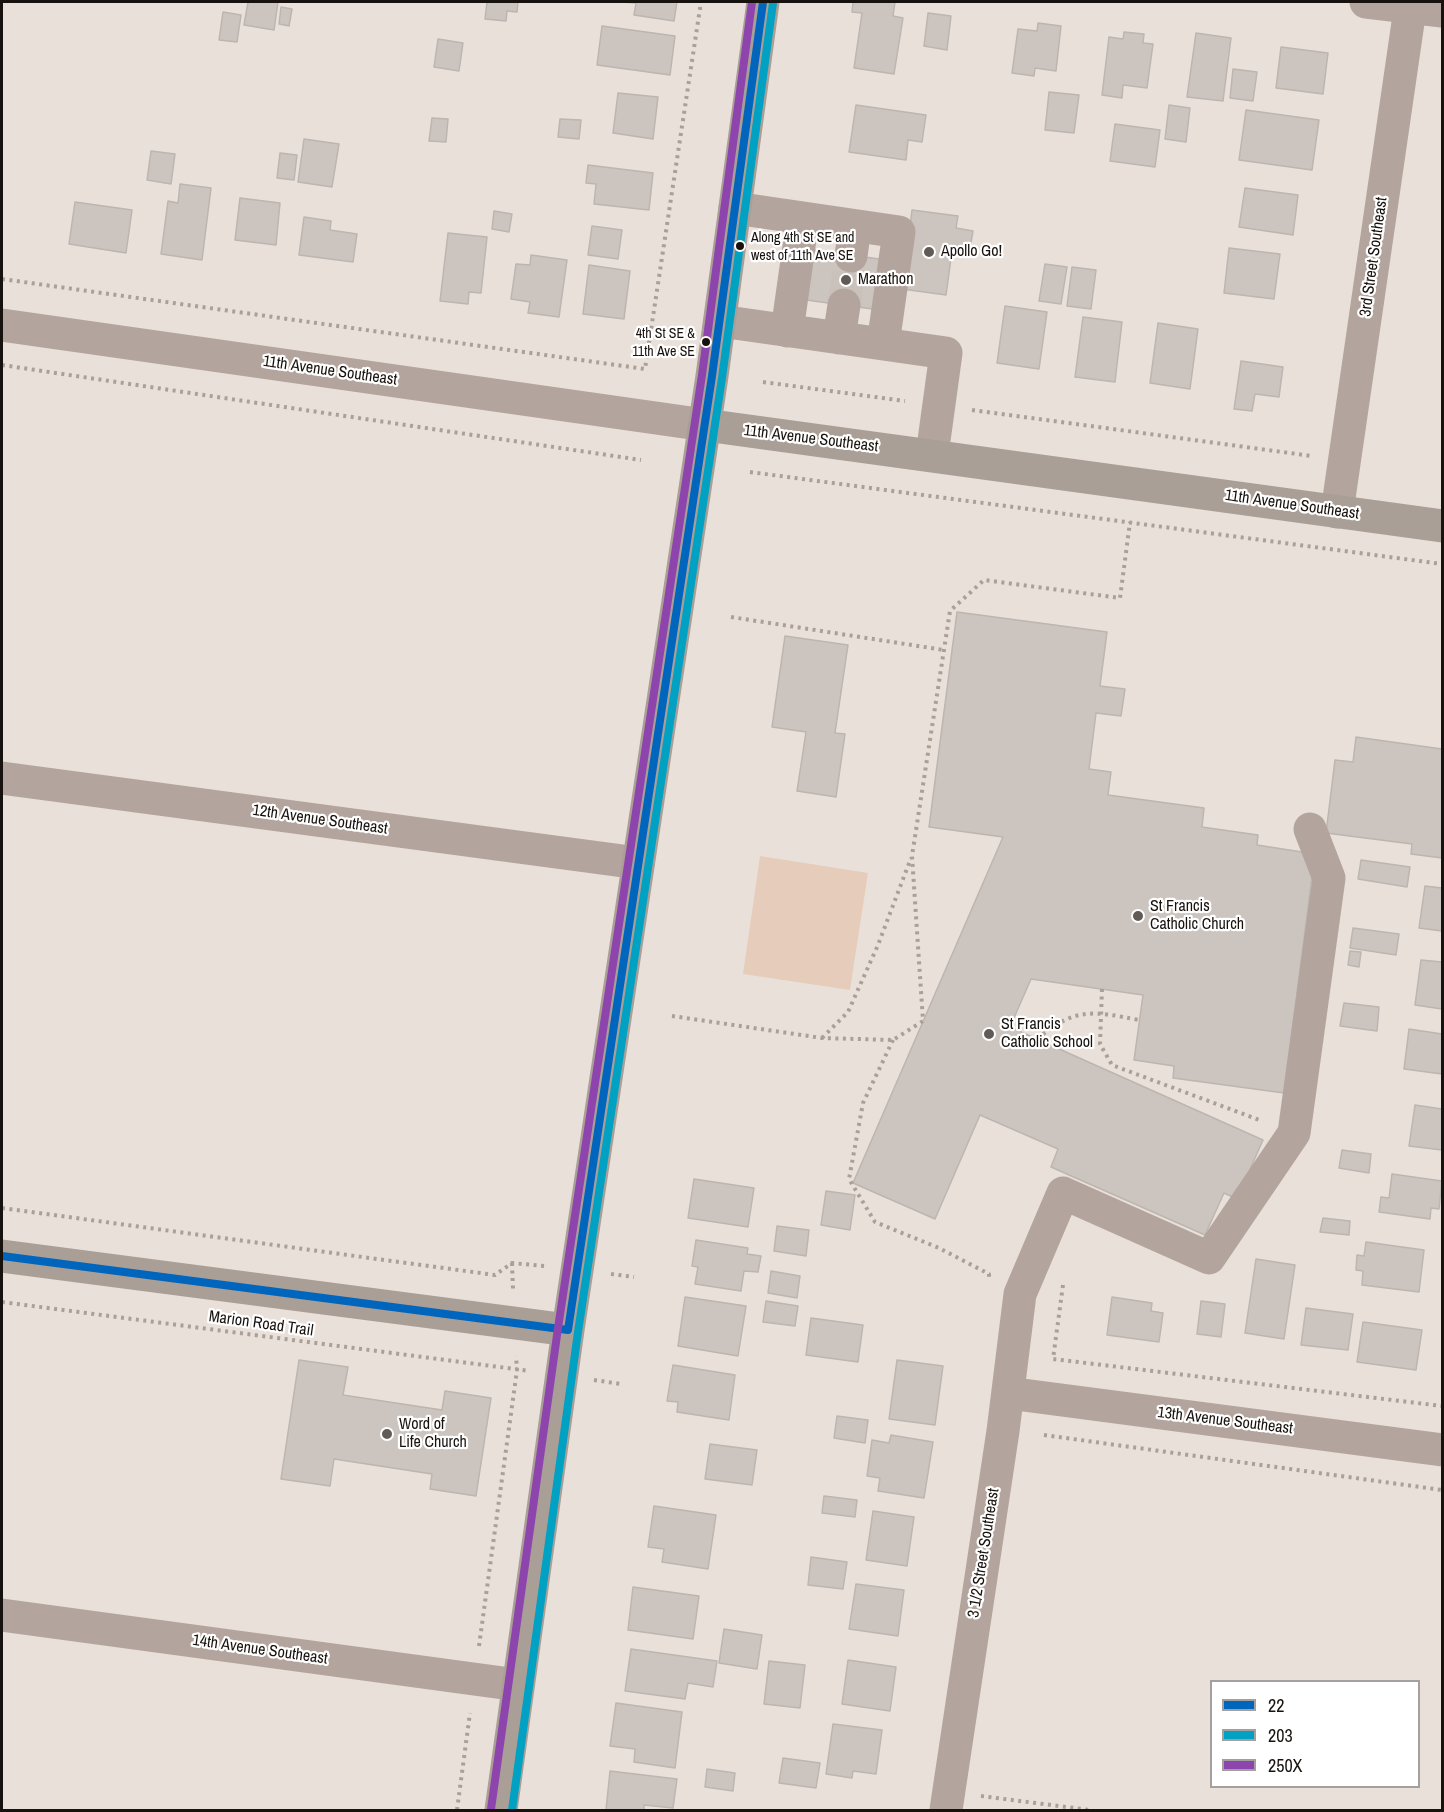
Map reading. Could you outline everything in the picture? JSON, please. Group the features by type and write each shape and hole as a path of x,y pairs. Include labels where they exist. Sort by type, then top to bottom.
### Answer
{"main road":[{"path":"501,1810 568,1330 705,425 763,2"},
{"name":"11th Avenue Southeast","path":"705,425 1443,526"},
{"path":"2,1256 568,1330"}],"street":[{"path":"1366,2 1410,4 1443,11"},
{"name":"3rd Street Southeast","path":"1337,512 1410,4"},
{"path":"735,208 803,218 853,241 899,232 883,344"},
{"path":"788,331 803,218"},
{"path":"840,338 844,305"},
{"path":"720,321 946,353 932,455"},
{"name":"11th Avenue Southeast","path":"2,325 705,425"},
{"name":"12th Avenue Southeast","path":"2,778 638,863"},
{"path":"1294,1133 1329,878 1310,829"},
{"name":"3 1/2 Street Southeast","path":"949,1805 1020,1294 1063,1192 1209,1258 1294,1133"},
{"name":"13th Avenue Southeast","path":"1008,1393 1443,1450"},
{"name":"14th Avenue Southeast","path":"2,1615 518,1685"}],"path":[{"path":"2,279 645,369 701,2"},
{"path":"2,366 641,460"},
{"path":"763,382 1344,460"},
{"path":"750,472 1443,564"},
{"path":"822,1038 848,1012 878,945 912,856 950,611 984,580 1120,598 1130,522"},
{"path":"731,617 944,650"},
{"path":"912,856 923,1021 893,1040 863,1103 849,1179 875,1222 939,1248 989,1274"},
{"path":"1102,989 1100,1044 1112,1065 1294,1133"},
{"path":"1037,1039 1053,1025 1078,1014 1102,1013 1139,1020"},
{"path":"672,1016 822,1038 893,1040"},
{"path":"2,1208 495,1275 512,1263"},
{"path":"1064,1278 1053,1359 1443,1406"},
{"name":"Marion Road Trail","path":"2,1302 517,1370 475,1679"},
{"path":"1044,1435 1443,1490"},
{"path":"457,1810 475,1679"},
{"path":"949,1805 1090,1810"}],"shaded area":[{"path":"760,856 868,873 850,990 743,974"}],"building":[{"path":"248,2 278,2 274,30 244,25"},
{"path":"487,2 518,2 517,12 507,11 506,21 485,19"},
{"path":"623,2 677,2 674,21 634,15 636,3"},
{"path":"853,2 895,2 893,16 903,18 894,74 854,68 862,13 852,12"},
{"path":"281,7 292,9 289,26 279,24"},
{"path":"223,12 241,15 237,42 219,40"},
{"path":"928,13 951,16 947,50 924,46"},
{"path":"1038,23 1061,26 1056,71 1035,68 1034,76 1012,73 1018,29 1037,31"},
{"path":"602,26 675,36 670,75 597,65"},
{"path":"1124,32 1144,34 1143,43 1153,44 1147,88 1123,85 1122,98 1102,95 1109,37 1123,39"},
{"path":"1196,33 1231,38 1223,101 1187,97"},
{"path":"438,39 463,43 459,71 434,67"},
{"path":"1281,47 1328,53 1323,94 1276,88"},
{"path":"1233,69 1257,72 1253,101 1230,98"},
{"path":"1049,92 1079,95 1074,133 1045,130"},
{"path":"618,93 658,97 653,139 613,133"},
{"path":"856,105 926,115 922,142 908,140 906,160 849,152"},
{"path":"1169,105 1190,108 1186,142 1165,139"},
{"path":"1246,110 1319,120 1312,170 1239,160"},
{"path":"432,118 448,119 446,142 429,141"},
{"path":"560,119 581,120 579,139 558,137"},
{"path":"1115,124 1160,130 1155,167 1110,161"},
{"path":"304,139 339,144 332,187 298,182"},
{"path":"151,151 175,154 171,184 147,180"},
{"path":"280,153 297,155 294,180 277,178"},
{"path":"588,165 653,173 649,210 594,204 596,184 586,183"},
{"path":"180,184 211,188 202,260 161,254 168,201 178,203"},
{"path":"1245,188 1298,195 1293,235 1239,227"},
{"path":"240,198 280,203 276,245 235,240"},
{"path":"75,202 132,210 126,253 69,244"},
{"name":"Apollo Go!","path":"912,210 958,216 956,228 973,231 969,254 952,251 946,295 902,289"},
{"path":"494,211 512,214 509,232 492,229"},
{"path":"304,217 331,221 330,230 357,234 353,262 299,255"},
{"path":"592,226 622,230 618,259 588,255"},
{"path":"448,233 487,237 481,293 469,292 468,304 440,301"},
{"path":"1229,248 1280,254 1274,299 1224,293"},
{"name":"Marathon","path":"813,250 887,260 880,310 806,300"},
{"path":"531,255 567,260 559,317 528,313 530,302 511,299 516,264 530,265"},
{"path":"1045,264 1067,267 1061,304 1039,301"},
{"path":"589,265 630,271 624,319 583,314"},
{"path":"1072,267 1096,270 1091,309 1067,306"},
{"path":"1005,306 1047,312 1039,369 997,363"},
{"path":"1083,317 1122,322 1115,382 1075,377"},
{"path":"1158,323 1198,329 1190,389 1150,383"},
{"path":"1241,361 1283,367 1279,397 1255,394 1252,411 1234,409"},
{"name":"St Francis Catholic Church","path":"957,612 1107,632 1100,686 1125,689 1121,716 1096,713 1089,769 1111,772 1108,795 1204,808 1202,827 1258,835 1257,845 1315,854 1284,1093 1173,1078 1174,1066 1134,1060 1143,995 1031,979 1010,1027 1263,1140 1237,1199 1224,1193 1205,1235 1051,1167 1058,1149 980,1115 935,1219 853,1183 1003,837 929,827"},
{"path":"785,636 848,645 835,733 845,734 836,797 797,791 806,732 772,727"},
{"path":"1356,737 1442,749 1442,858 1411,854 1412,844 1326,833 1335,760 1353,762"},
{"path":"1361,860 1410,867 1407,887 1358,879"},
{"path":"1425,886 1442,888 1442,931 1419,928"},
{"path":"1353,928 1399,934 1396,955 1350,948"},
{"path":"1350,951 1361,952 1359,967 1348,965"},
{"path":"1421,960 1442,962 1442,1009 1415,1005"},
{"path":"1344,1003 1379,1007 1377,1031 1340,1026"},
{"path":"1409,1029 1442,1034 1442,1074 1404,1069"},
{"path":"1415,1105 1442,1109 1442,1150 1409,1146"},
{"path":"1342,1150 1371,1154 1369,1173 1339,1168"},
{"path":"1392,1174 1442,1181 1439,1209 1431,1208 1430,1219 1379,1212 1381,1197 1389,1198"},
{"path":"694,1179 754,1188 748,1227 688,1218"},
{"path":"826,1191 855,1195 850,1230 821,1225"},
{"path":"1323,1218 1350,1221 1349,1235 1320,1232"},
{"path":"777,1226 809,1230 806,1256 774,1251"},
{"path":"696,1240 748,1248 747,1254 761,1256 758,1272 744,1271 741,1291 695,1284 698,1267 692,1266"},
{"path":"1366,1242 1424,1250 1419,1292 1362,1285 1363,1271 1356,1270 1357,1255 1364,1256"},
{"path":"1256,1259 1295,1265 1284,1339 1245,1333"},
{"path":"771,1271 800,1276 797,1298 768,1293"},
{"path":"685,1297 746,1306 738,1356 678,1346"},
{"path":"1112,1297 1152,1303 1151,1311 1163,1313 1159,1342 1107,1335"},
{"path":"766,1301 798,1306 795,1326 763,1322"},
{"path":"1201,1301 1225,1304 1221,1337 1197,1334"},
{"path":"1306,1308 1353,1314 1348,1350 1301,1345"},
{"path":"811,1318 863,1325 858,1362 806,1355"},
{"path":"1363,1322 1422,1330 1416,1370 1357,1362"},
{"name":"Word of Life Church","path":"299,1360 348,1367 343,1395 442,1410 445,1391 491,1398 476,1496 430,1489 432,1474 334,1459 330,1486 281,1479"},
{"path":"897,1360 943,1366 935,1425 889,1419"},
{"path":"673,1365 735,1375 729,1420 677,1412 678,1402 667,1401"},
{"path":"837,1416 868,1420 865,1443 834,1438"},
{"path":"891,1435 933,1442 924,1498 878,1491 880,1478 867,1476 872,1440 889,1443"},
{"path":"710,1444 757,1450 752,1485 705,1479"},
{"path":"824,1496 857,1500 855,1517 822,1513"},
{"path":"654,1506 716,1515 708,1569 662,1562 664,1549 648,1547"},
{"path":"873,1511 914,1517 907,1566 866,1560"},
{"path":"811,1557 847,1562 843,1589 808,1585"},
{"path":"856,1584 904,1590 898,1636 849,1629"},
{"path":"633,1587 699,1596 693,1639 628,1630"},
{"path":"724,1629 762,1635 757,1669 719,1663"},
{"path":"631,1649 717,1661 713,1687 688,1683 685,1699 625,1691"},
{"path":"848,1660 896,1667 890,1711 842,1704"},
{"path":"769,1661 805,1665 800,1708 764,1704"},
{"path":"616,1703 682,1712 675,1768 634,1762 635,1749 610,1746"},
{"path":"833,1724 882,1730 876,1774 853,1771 852,1778 826,1774"},
{"path":"783,1758 820,1763 816,1788 779,1783"},
{"path":"707,1769 735,1773 733,1791 705,1787"},
{"path":"610,1771 677,1779 673,1808 644,1805 644,1810 606,1810"}],"tunnel":[{"path":"844,305 851,256"}],"transit line":[{"name":"250X","path":"491,1809 558,1328 702,375 752,2"},
{"name":"22","path":"2,1256 568,1330 712,376 763,2"},
{"name":"203","path":"512,1810 578,1332 722,378 773,3"}],"place":[{"name":"Along 4th St SE and west of 11th Ave SE","path":"740,246"},
{"name":"Apollo Go!","path":"929,252"},
{"name":"Marathon","path":"846,280"},
{"name":"4th St SE & 11th Ave SE","path":"706,342"},
{"name":"St Francis Catholic Church","path":"1138,916"},
{"name":"St Francis Catholic School","path":"989,1034"},
{"name":"Word of Life Church","path":"387,1434"}]}
